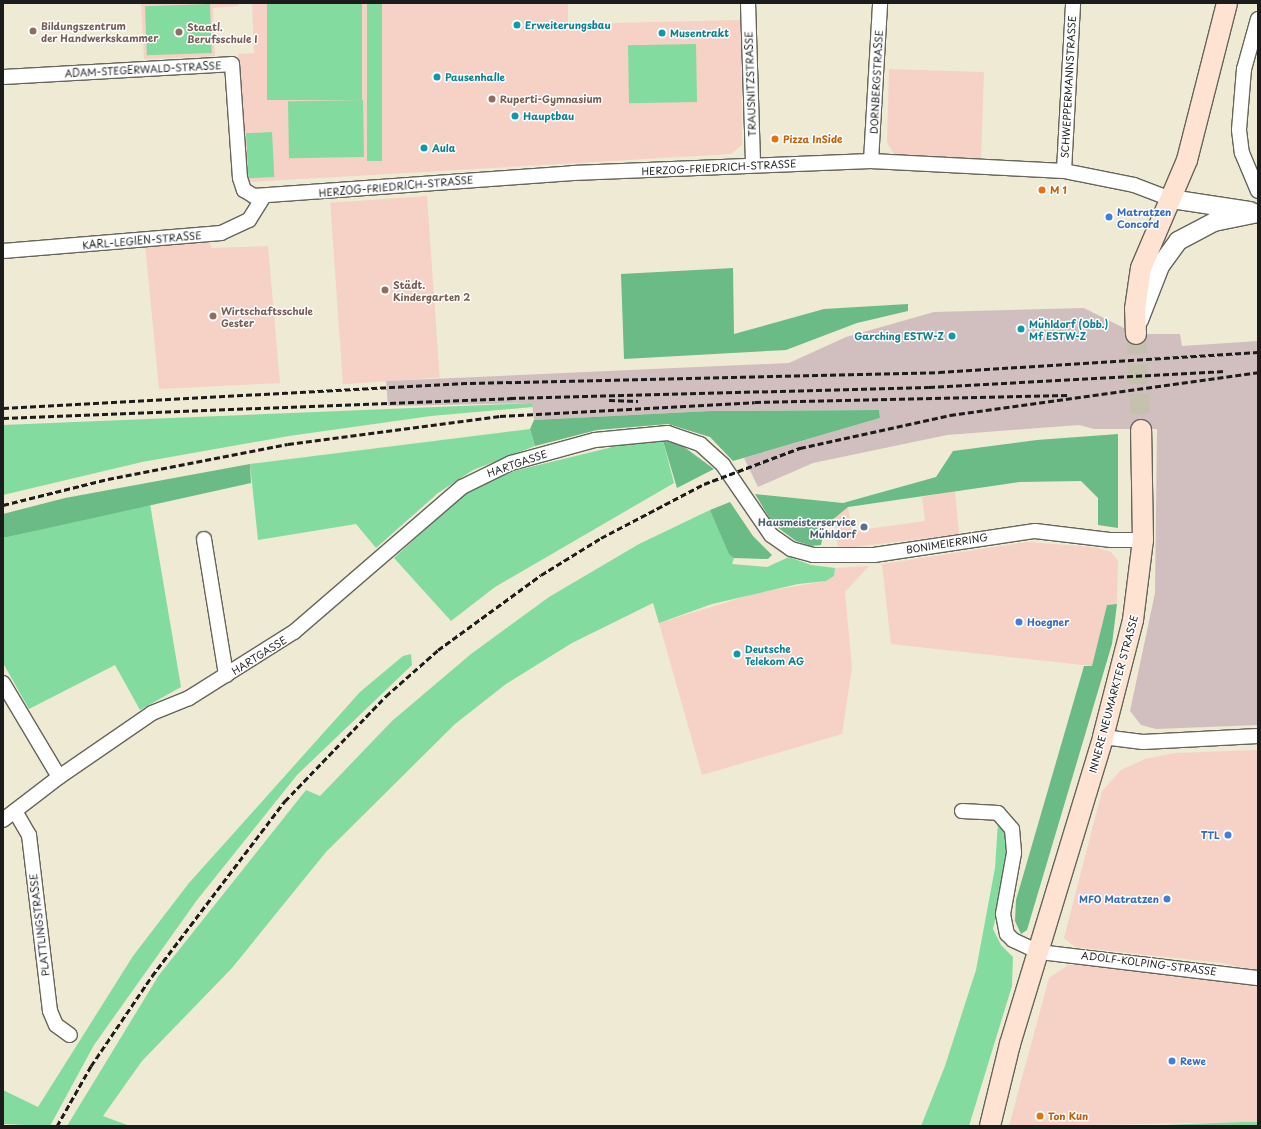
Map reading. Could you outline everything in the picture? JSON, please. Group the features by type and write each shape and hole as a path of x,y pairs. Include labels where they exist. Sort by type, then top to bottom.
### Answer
{"main road":[{"path":"1136,334 1135,309 1140,268 1171,199 1196,127 1227,3"},
{"name":"INNERE NEUMARKTER STRASSE","path":"990,1126 1039,952 1103,737 1133,620 1143,540 1141,430"}],"street":[{"name":"TRAUSNITZSTRASSE","path":"748,3 753,164"},
{"name":"DORNBERGSTRASSE","path":"871,161 880,3"},
{"name":"SCHWEPPERMANNSTRASSE","path":"1064,171 1073,3"},
{"path":"1258,19 1244,69 1239,108 1242,153 1258,191"},
{"name":"ADAM-STEGERWALD-STRASSE","path":"3,77 232,64 240,178 250,194 264,196"},
{"name":"HERZOG-FRIEDRICH-STRASSE","path":"264,196 482,179 753,164 871,161 1064,171 1134,185 1171,199"},
{"name":"KARL-LEGIEN-STRASSE","path":"3,251 221,233 249,220 264,196"},
{"path":"1171,199 1258,212"},
{"path":"1136,334 1141,310 1160,266 1178,241 1214,222 1258,212"},
{"name":"HARTGASSE","path":"3,820 59,777 152,713 189,698 294,632 462,487 491,471 533,456 626,435 677,435 700,444 717,458 761,524"},
{"name":"BONIMEIERRING","path":"761,524 792,549 836,558 1035,531 1115,541 1143,540"},
{"name":"HARTGASSE","path":"204,539 226,675"},
{"path":"3,683 59,777"},
{"path":"1103,737 1143,742 1258,736"},
{"path":"962,811 987,810 1007,821 1014,853 1004,924 1013,940 1039,952"},
{"name":"PLATTLINGSTRASSE","path":"15,811 29,835 50,1011 56,1025 70,1035"},
{"name":"ADOLF-KOLPING-STRASSE","path":"1039,952 1258,978"}],"shaded area":[{"name":"Staatl. Berufsschule I","path":"141,3 240,3 238,6 213,8 215,56 144,59"},
{"name":"Ruperti-Gymnasium","path":"252,3 568,3 568,24 741,20 742,145 731,154 251,182 248,179 238,54 254,53"},
{"path":"889,69 984,72 981,160 896,157 887,143"},
{"name":"Städt. Kindergarten 2","path":"427,196 440,378 343,384 330,203"},
{"name":"Wirtschaftsschule Gester","path":"210,238 211,248 268,246 280,383 159,389 145,244"},
{"path":"1084,308 1136,334 1180,334 1182,346 1258,341 1258,725 1156,729 1141,725 1130,711 1155,593 1157,429 1094,429 1079,425 947,435 813,463 758,487 744,458 880,418 879,410 710,411 534,420 532,403 388,406 386,381 789,363 846,337 934,312"},
{"path":"955,491 959,534 838,549 835,517 848,507 852,531 925,521 922,497"},
{"path":"1028,542 1093,547 1111,552 1118,561 1117,604 1107,605 1092,666 891,644 882,564"},
{"path":"869,566 845,592 852,668 842,734 702,775 659,623 760,592 826,581 834,576 835,568"},
{"path":"1258,750 1258,971 1222,963 1075,947 1064,938 1102,791 1121,770 1145,759 1175,753"},
{"path":"1068,965 1103,965 1258,984 1258,1122 1009,1126 1049,978"}],"green space":[{"path":"267,3 362,3 362,100 267,100"},
{"path":"367,3 382,3 382,161 367,161"},
{"name":"Staatl. Berufsschule I","path":"210,4 212,53 147,55 145,6"},
{"path":"696,44 697,102 629,103 628,45"},
{"path":"363,100 364,157 289,158 288,101"},
{"path":"272,132 274,177 248,178 246,133"},
{"path":"733,268 734,334 824,309 908,304 908,311 857,323 786,350 624,359 621,274"},
{"path":"532,403 533,407 431,416 289,436 142,462 3,495 3,425"},
{"path":"879,410 880,418 733,461 710,437 668,424 597,430 535,446 530,429 534,420 710,411"},
{"path":"530,429 535,446 473,470 438,493 376,548 356,524 258,540 250,464"},
{"path":"1118,434 1118,528 1098,525 1098,498 1081,481 1020,482 848,507 825,526 821,545 811,546 796,541 773,524 755,494 843,503 936,477 953,451 1037,440"},
{"path":"663,441 674,483 495,587 451,621 394,558 460,498 482,484 514,471 625,444"},
{"path":"663,441 680,444 714,469 677,488"},
{"path":"250,464 251,483 3,538 3,514 65,498"},
{"path":"730,502 753,536 772,555 768,559 734,558 729,554 710,510"},
{"path":"150,504 181,687 140,710 115,665 29,709 3,663 3,538"},
{"path":"710,510 734,558 732,564 767,567 789,557 811,565 835,568 834,576 826,581 798,584 712,604 659,623 653,603 572,643 506,684 455,724 326,852 232,968 142,1061 103,1116 130,1126 67,1126 159,975 306,790 320,796 392,721 471,654 549,597 639,544"},
{"path":"1117,604 1112,644 1027,930 1021,934 1015,921 1016,900 1084,666 1092,666 1107,605"},
{"path":"411,654 412,665 297,775 197,900 94,1045 50,1126 3,1124 3,1090 38,1107 133,956 189,883 360,692 403,656"},
{"path":"998,822 1007,832 1007,868 993,929 1001,945 1013,957 1012,986 969,1126 921,1126 945,1066 976,970 995,868"},
{"path":"1258,1122 1258,1126 1138,1126"}],"tunnel":[{"path":"1136,334 1141,430"}],"railway":[{"path":"3,408 470,383 939,372 1258,352"},
{"path":"510,398 929,387 1226,371"},
{"path":"57,1126 91,1066 152,976 285,801 386,696 438,650 541,575 601,538 704,484 800,448 950,415 1258,372"},
{"path":"3,505 108,479 288,444 500,416 755,402 1068,395"},
{"path":"3,418 515,398"},
{"path":"609,400 638,401"}],"place":[{"name":"Erweiterungsbau","path":"517,25"},
{"name":"Bildungszentrum der Handwerkskammer","path":"33,31"},
{"name":"Staatl. Berufsschule I","path":"179,32"},
{"name":"Musentrakt","path":"662,33"},
{"name":"Pausenhalle","path":"437,77"},
{"name":"Ruperti-Gymnasium","path":"492,99"},
{"name":"Hauptbau","path":"515,116"},
{"name":"Pizza InSide","path":"775,139"},
{"name":"Aula","path":"424,148"},
{"name":"M 1","path":"1042,190"},
{"name":"Matratzen Concord","path":"1109,217"},
{"name":"Städt. Kindergarten 2","path":"385,290"},
{"name":"Wirtschaftsschule Gester","path":"213,316"},
{"name":"Mühldorf (Obb.) Mf ESTW-Z","path":"1021,329"},
{"name":"Garching ESTW-Z","path":"952,336"},
{"name":"Hausmeisterservice Mühldorf","path":"864,527"},
{"name":"Hoegner","path":"1019,622"},
{"name":"Deutsche Telekom AG","path":"737,654"},
{"name":"TTL","path":"1228,835"},
{"name":"MFO Matratzen","path":"1167,899"},
{"name":"Rewe","path":"1172,1061"},
{"name":"Ton Kun","path":"1040,1116"}]}
